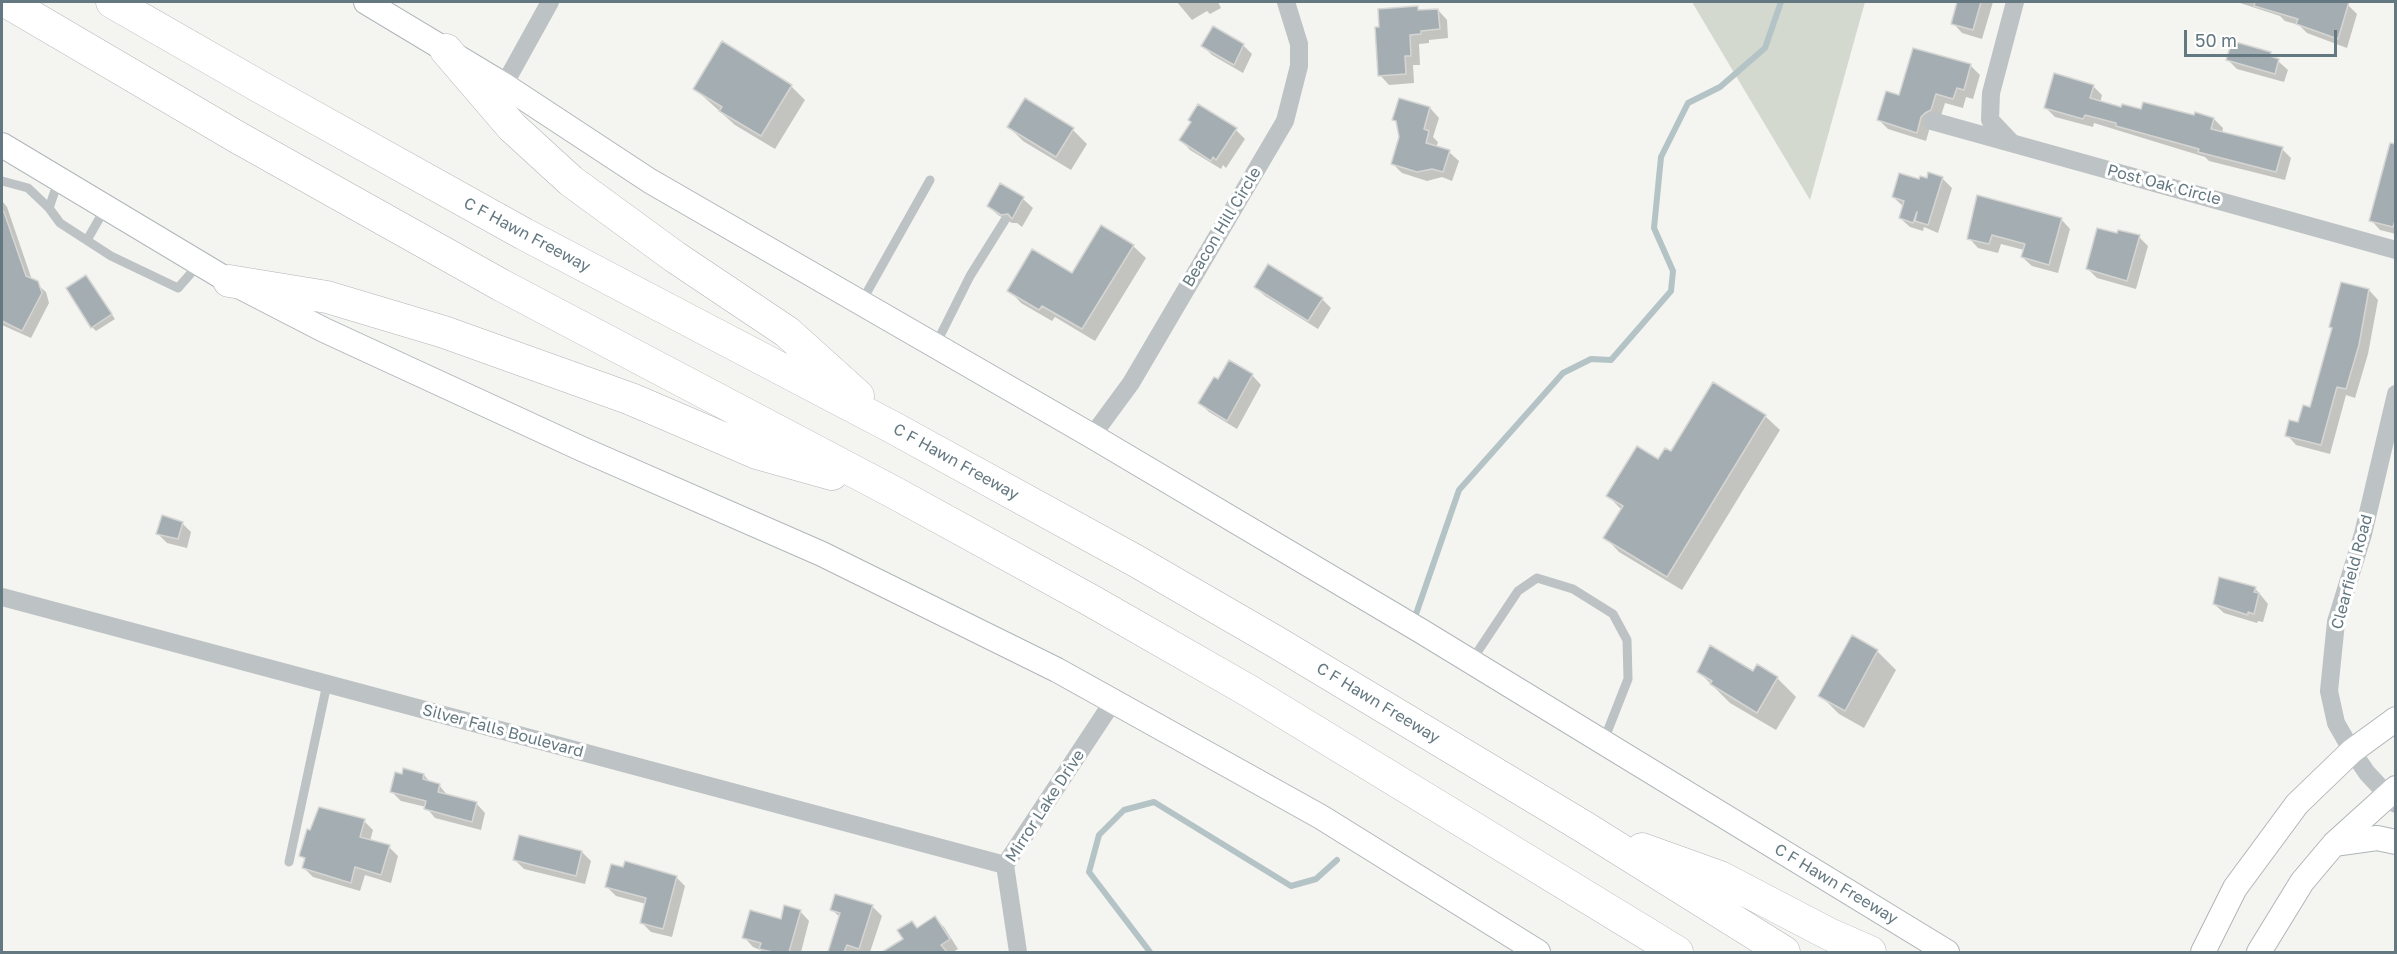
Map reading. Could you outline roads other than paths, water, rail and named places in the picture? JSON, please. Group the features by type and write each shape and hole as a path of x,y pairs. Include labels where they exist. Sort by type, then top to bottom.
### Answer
{"highway":[{"path":"7,2 227,132 450,256 1090,600 1249,691 1677,952"},
{"name":"C F Hawn Freeway","path":"112,2 514,229 892,427 1136,561 1276,642 1584,827 1784,952"},
{"path":"446,50 512,127 571,180 666,251 787,332 892,427"},
{"path":"229,281 327,297 444,332 631,399 757,453 894,493"},
{"path":"1584,827 1720,877 1829,934 1870,952"}],"main road":[{"name":"C F Hawn Freeway","path":"366,2 504,85 650,181 1092,436 1471,662 1947,952"},
{"path":"2,145 199,264 324,330 549,434 822,554 1057,670 1112,703 1321,817 1538,952"},
{"path":"2203,952 2235,888 2263,847 2297,804 2352,751 2396,719"},
{"path":"2259,952 2302,882 2334,844 2393,796"},
{"path":"2334,844 2377,838 2396,842"}],"street":[{"path":"504,85 550,2"},
{"name":"Beacon Hill Circle","path":"1092,436 1131,383 1285,121 1299,66 1299,44 1291,11 1286,2"},
{"path":"2013,143 1990,120 1991,93 2015,2"},
{"name":"Post Oak Circle","path":"1932,121 2396,250"},
{"name":"Clearfield Road","path":"2393,796 2367,773 2352,751 2336,723 2330,691 2336,622 2363,534 2396,394"},
{"name":"Silver Falls Boulevard","path":"2,597 1005,865"},
{"name":"Mirror Lake Drive","path":"1017,952 1005,865 1112,703"}],"lane":[{"path":"49,208 59,179"},
{"path":"861,303 930,180"},
{"path":"2,181 28,188 49,208 60,223 111,256 178,288 199,264"},
{"path":"87,240 106,207"},
{"path":"935,346 970,276 1005,220"},
{"path":"1471,662 1518,591 1537,578 1573,589 1613,614 1627,640 1628,679 1603,742"},
{"path":"289,862 327,684"}],"waterway":[{"path":"1416,614 1459,490 1563,373 1591,359 1611,360 1671,291 1673,271 1654,228 1661,157 1688,103 1720,87 1765,48 1781,2"},
{"path":"1150,952 1089,872 1099,835 1124,810 1154,802 1291,886 1316,879 1337,860"}]}
